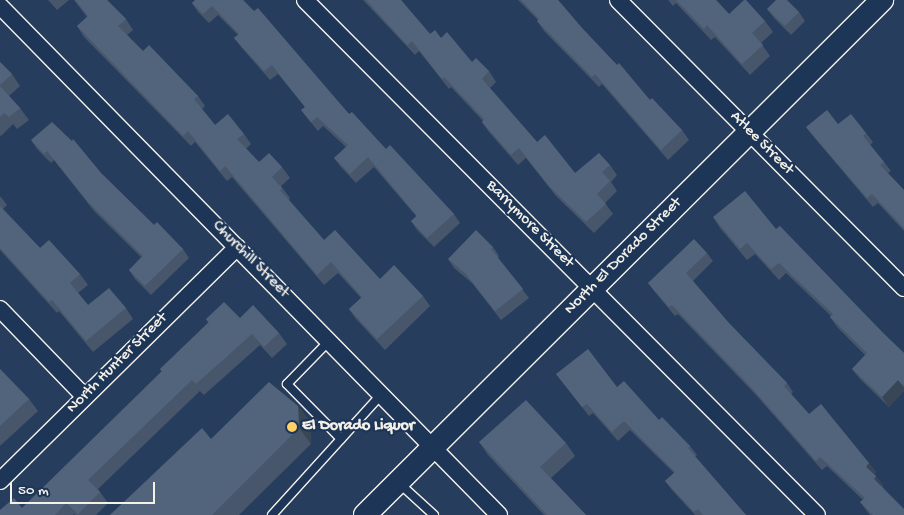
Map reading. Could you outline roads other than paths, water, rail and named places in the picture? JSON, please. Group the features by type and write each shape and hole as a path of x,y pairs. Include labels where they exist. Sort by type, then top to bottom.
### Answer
{"main road":[{"name":"North El Dorado Street","path":"366,515 882,0"}],"street":[{"name":"Barrymore Street","path":"305,0 817,515"},
{"name":"Atlee Street","path":"618,0 904,288"},
{"name":"Churchill Street","path":"0,6 499,515"},
{"name":"North Hunter Street","path":"0,481 237,247"},
{"path":"0,310 85,397"}],"lane":[{"path":"329,340 287,384 341,439"},
{"path":"272,515 382,395"},
{"path":"399,482 434,515"}],"place":[{"name":"El Dorado Liquor","path":"292,427"}]}
